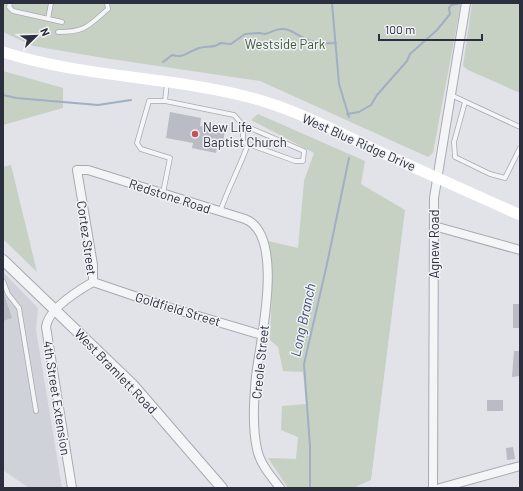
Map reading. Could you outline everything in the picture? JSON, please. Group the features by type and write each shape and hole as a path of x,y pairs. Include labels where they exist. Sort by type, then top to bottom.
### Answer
{"main road":[{"name":"West Blue Ridge Drive","path":"3,52 27,59 91,72 167,82 226,92 277,106 520,215"}],"street":[{"name":"Agnew Road","path":"434,488 434,226 437,177 466,3"},
{"name":"Redstone Road","path":"77,170 88,170 248,220 259,230"},
{"name":"Cortez Street","path":"54,310 83,287 94,282 93,266 77,170"},
{"path":"434,226 520,250"},
{"name":"Creole Street","path":"259,230 265,249 268,280 255,391 256,444 263,464 280,488"},
{"name":"West Bramlett Road","path":"7,265 132,384 222,488"},
{"name":"Goldfield Street","path":"94,282 162,305 262,335"},
{"name":"4th Street Extension","path":"54,310 48,319 46,327 72,488"},
{"path":"440,488 520,466"}],"lane":[{"path":"10,3 9,7 13,11 62,22"},
{"path":"48,19 51,3"},
{"path":"58,32 71,32 85,29 108,8 107,3"},
{"path":"165,101 167,82"},
{"path":"451,95 520,127"},
{"path":"163,193 170,158 141,149 137,143 149,101 165,101 234,115 243,125 304,151 302,161 295,161 243,142 243,125"},
{"path":"466,102 454,142 455,156 490,174 505,178 520,148"},
{"path":"220,212 230,184 240,166 248,144"},
{"path":"3,281 8,294 19,308 36,411"}],"shaded area":[{"path":"3,272 38,308 36,330 62,488 29,488 3,470"}],"green space":[{"name":"Westside Park","path":"3,3 461,3 433,153 428,157 260,81 33,46 3,32"},
{"path":"472,3 520,3 520,93 468,70 463,66"},
{"path":"3,71 63,88 63,108 3,125"},
{"path":"258,114 365,161 361,184 405,210 371,480 353,488 288,488 268,458 296,459 298,437 281,430 282,406 306,404 303,372 283,371 278,347 270,340 272,288 268,241 298,248 304,181 314,153 251,120"},
{"path":"11,165 37,272 3,239 3,167"}],"building":[{"name":"New Life Baptist Church","path":"170,112 201,118 200,126 225,130 222,149 217,148 216,153 192,148 193,143 166,138"},
{"path":"4,294 12,318 3,321 3,295"},
{"path":"513,304 520,304 520,328 513,328"},
{"path":"514,351 520,351 520,376 512,377"},
{"path":"487,400 503,400 503,411 487,411"},
{"path":"513,447 515,459 507,460 506,448"}],"waterway":[{"name":"Long Branch","path":"332,3 339,84 349,117"},
{"path":"347,114 359,112 371,105 377,95 407,61 410,54 437,30 450,14 449,8 451,5 461,3"},
{"path":"163,62 172,55 180,56 199,48 215,46 220,43 231,44 245,34 265,34 280,29 290,30 313,42 336,43"},
{"path":"3,95 16,98 98,105 131,100"},
{"name":"Long Branch","path":"310,488 310,446 304,364 349,158"}],"place":[{"name":"New Life Baptist Church","path":"195,134"}]}
